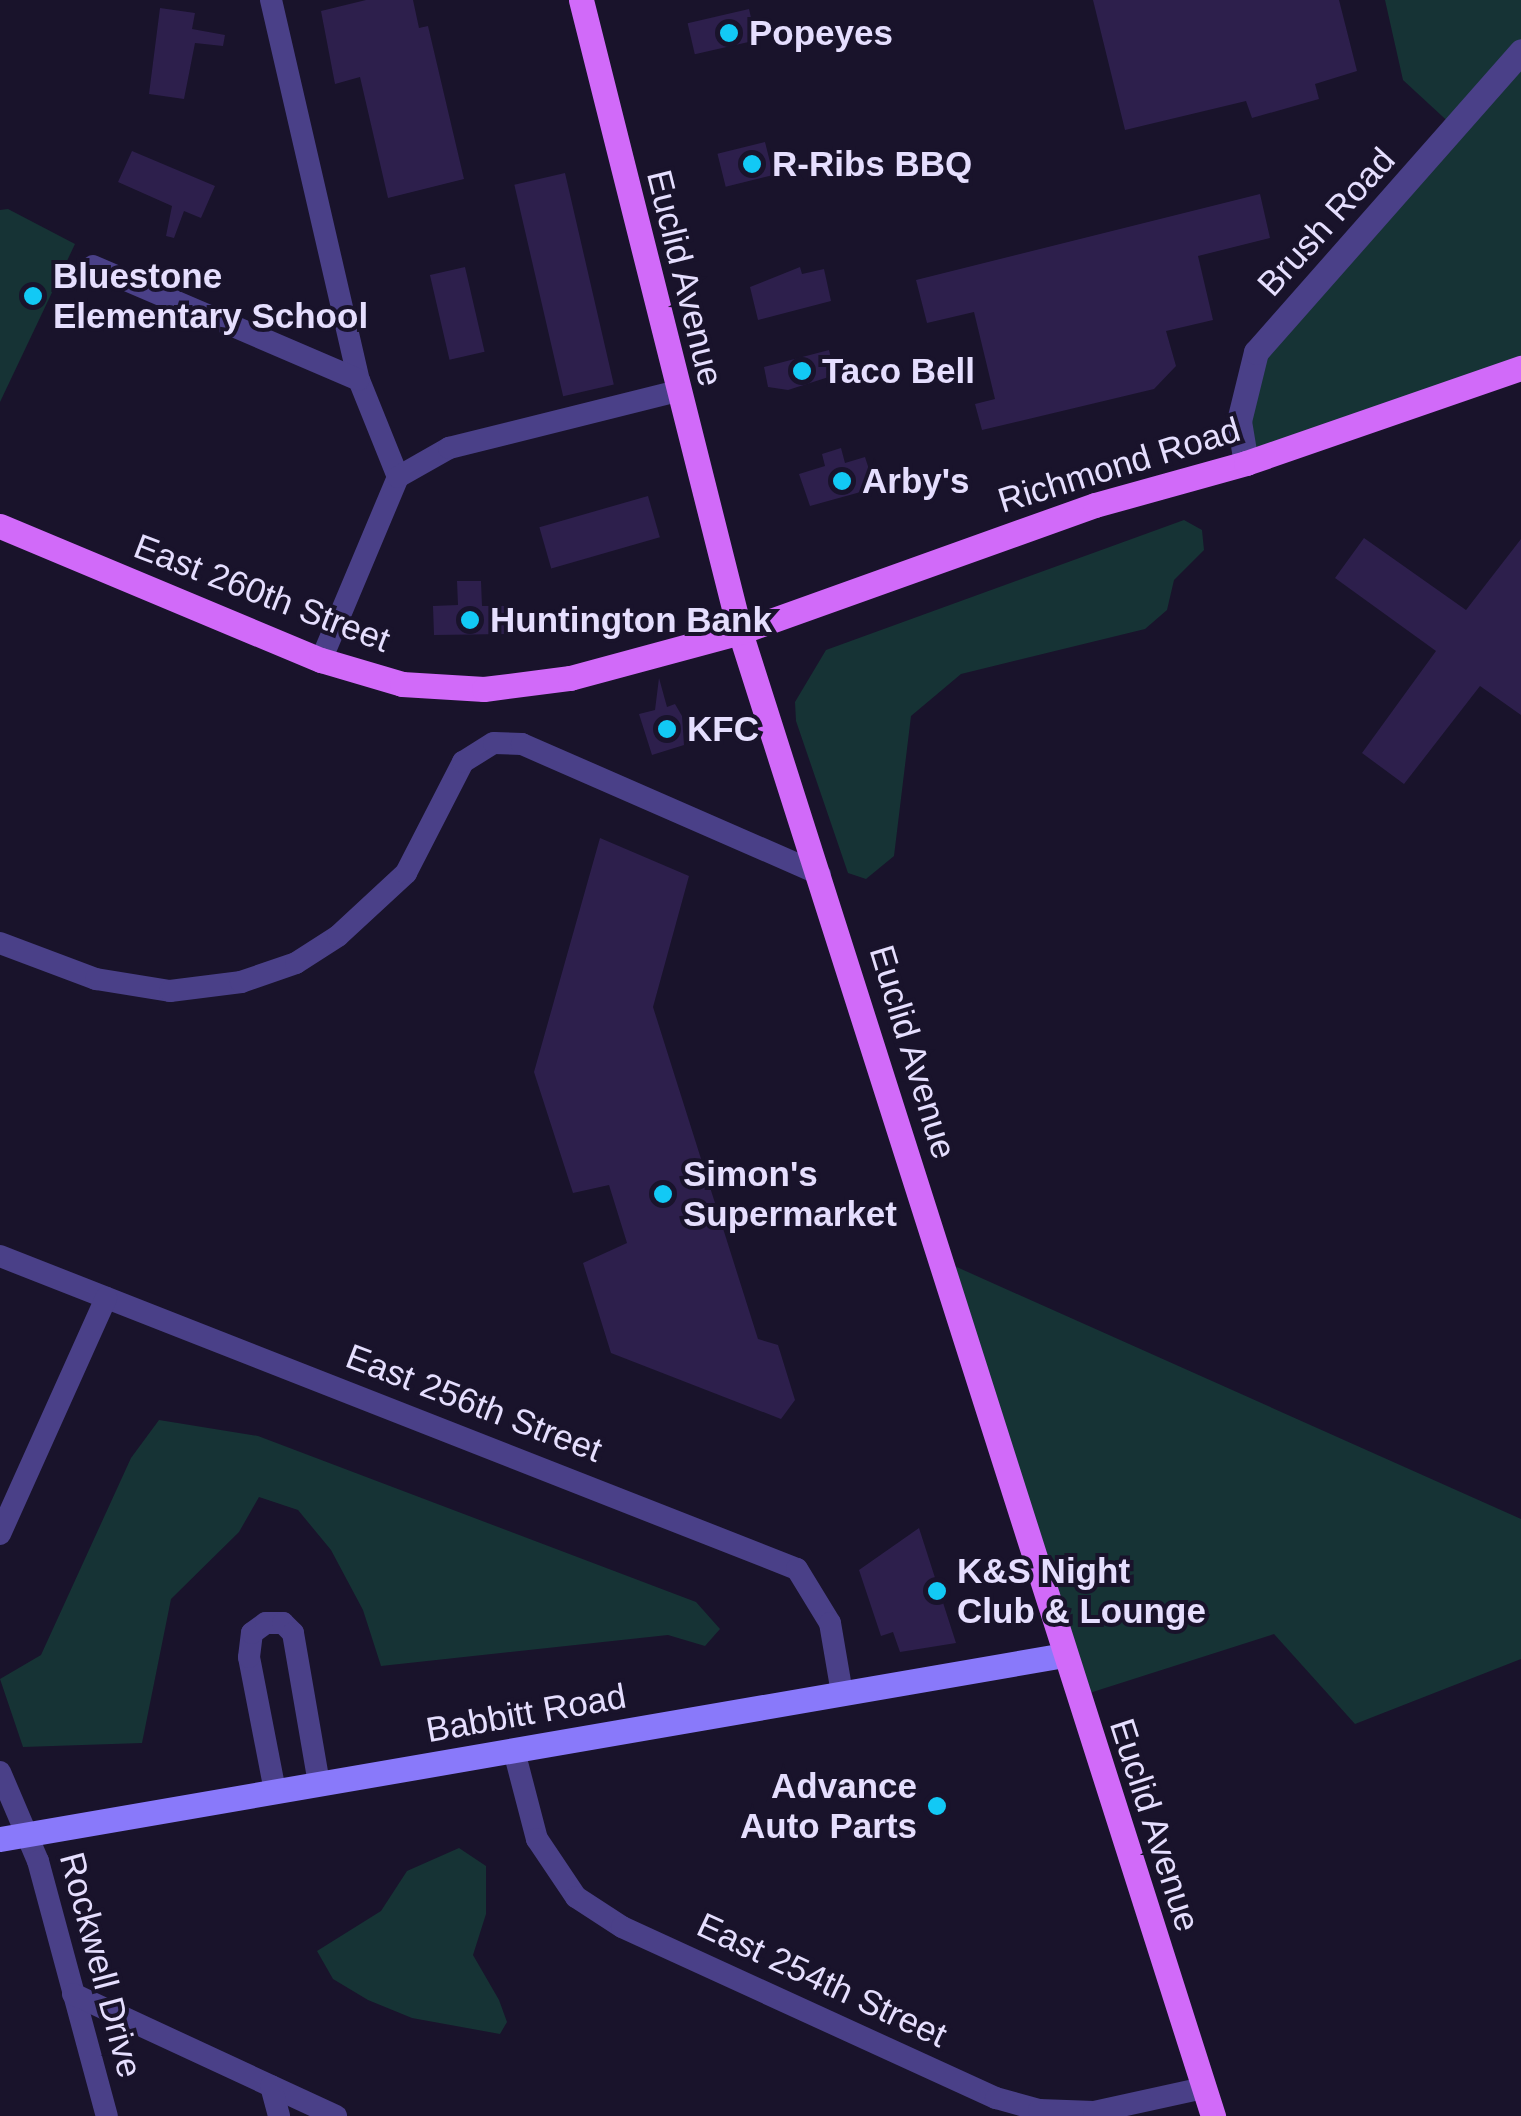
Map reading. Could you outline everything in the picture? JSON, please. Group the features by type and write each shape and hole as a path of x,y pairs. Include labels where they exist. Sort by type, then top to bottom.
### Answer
{"main road":[{"name":"Euclid Avenue","path":"580,0 740,632 1213,2116"},
{"name":"Richmond Road","path":"740,632 1095,504 1246,462 1521,368"},
{"name":"East 260th Street","path":"0,526 321,660 402,684 484,689 570,678 740,632"},
{"name":"Babbitt Road","path":"0,1839 1064,1655"}],"street":[{"path":"271,0 359,380 398,477"},
{"name":"Brush Road","path":"1246,462 1239,421 1256,352 1521,51"},
{"path":"93,266 359,380"},
{"path":"321,660 398,477 449,448 677,392"},
{"path":"0,943 96,980 170,991 241,982 296,963 338,936 406,873 463,762 494,743 522,744 820,874"},
{"name":"East 256th Street","path":"0,1256 797,1569 830,1623 842,1693"},
{"path":"0,1534 106,1298"},
{"path":"275,1791 248,1657 252,1633 266,1622 283,1623 293,1633 319,1783"},
{"name":"East 254th Street","path":"514,1752 537,1839 576,1897 622,1927 996,2098 1039,2110 1094,2112 1203,2088"},
{"name":"Rockwell Drive","path":"0,1772 26,1834 106,2116"},
{"path":"73,1994 336,2116"},
{"path":"271,2086 279,2116"}],"green space":[{"path":"1385,0 1521,0 1521,368 1246,463 1246,376 1455,128 1403,80"},
{"path":"8,209 75,244 0,402 0,210"},
{"path":"1184,520 1202,530 1204,550 1174,580 1167,610 1145,629 961,674 911,716 894,856 866,879 848,873 796,721 795,702 826,650"},
{"path":"941,1260 1521,1519 1521,1659 1355,1724 1274,1634 1077,1697"},
{"path":"159,1420 258,1436 696,1602 720,1629 705,1646 668,1635 381,1666 363,1610 331,1550 298,1510 259,1497 239,1532 171,1599 142,1743 23,1747 0,1679 41,1655 131,1458"},
{"path":"459,1848 486,1866 486,1914 473,1955 507,2022 500,2034 412,2018 368,2000 333,1979 317,1951 381,1911 407,1871"}],"building":[{"path":"366,0 413,0 419,28 428,26 464,179 388,198 360,77 335,84 321,11"},
{"path":"1093,0 1339,0 1357,71 1315,84 1319,99 1252,118 1246,101 1125,130"},
{"path":"160,8 195,13 192,29 225,35 223,46 195,43 184,99 149,94"},
{"path":"749,9 756,40 695,54 688,23"},
{"path":"765,142 773,175 726,187 717,154"},
{"path":"132,151 215,186 201,218 184,211 174,238 166,236 172,206 118,182"},
{"path":"565,173 614,384 563,396 514,185"},
{"path":"1260,194 1270,238 1198,256 1213,320 1166,331 1176,366 1154,389 982,430 975,404 995,399 974,312 927,323 916,280"},
{"path":"465,267 485,352 449,360 430,275"},
{"path":"800,267 802,274 824,269 831,301 758,320 750,287"},
{"path":"829,350 835,375 788,390 768,387 764,367"},
{"path":"841,448 845,463 865,457 875,488 810,506 799,474 825,466 822,454"},
{"path":"648,496 660,537 551,568 539,527"},
{"path":"1364,538 1466,610 1521,539 1521,715 1480,686 1404,784 1362,753 1436,651 1335,578"},
{"name":"Huntington Bank","path":"457,581 481,581 482,606 506,606 507,634 434,635 433,606 458,605"},
{"path":"659,678 667,707 675,704 682,716 684,745 652,755 639,714 655,710"},
{"path":"600,838 689,876 653,1007 758,1339 778,1345 795,1400 781,1419 611,1353 583,1263 627,1243 609,1185 573,1193 534,1072"},
{"path":"919,1528 956,1643 900,1652 893,1632 881,1636 859,1570"}],"place":[{"name":"Popeyes","path":"729,33"},
{"name":"R-Ribs BBQ","path":"752,164"},
{"name":"Bluestone Elementary School","path":"33,296"},
{"name":"Taco Bell","path":"802,371"},
{"name":"Arby's","path":"842,481"},
{"name":"Huntington Bank","path":"470,620"},
{"name":"KFC","path":"667,729"},
{"name":"Simon's Supermarket","path":"663,1194"},
{"name":"K&S Night Club & Lounge","path":"937,1591"},
{"name":"Advance Auto Parts","path":"937,1806"}]}
